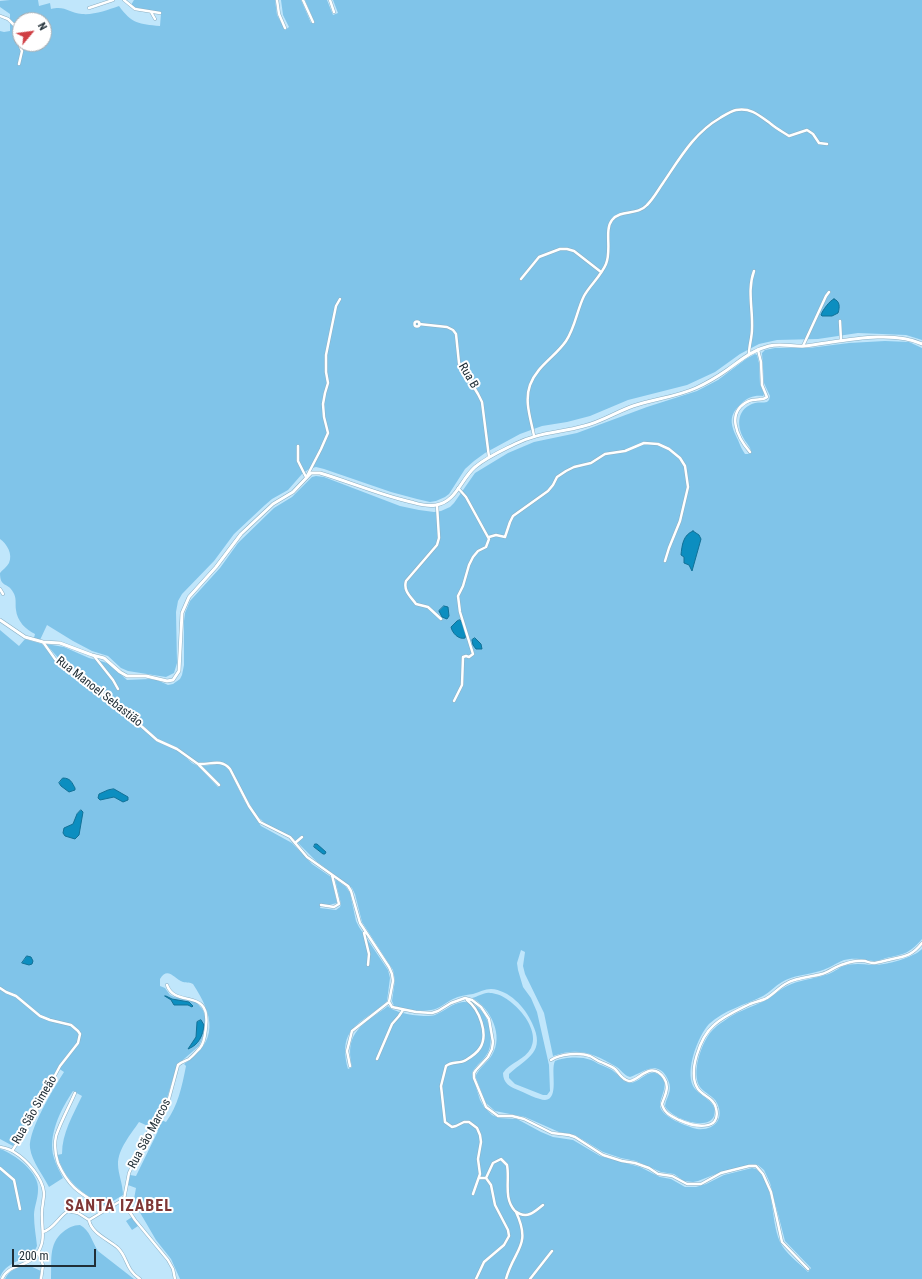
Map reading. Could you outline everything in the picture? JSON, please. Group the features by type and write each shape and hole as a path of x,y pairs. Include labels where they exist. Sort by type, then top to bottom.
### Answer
{"street":[{"path":"89,8 113,0"},
{"path":"124,0 132,8 160,13"},
{"path":"277,0 278,12 285,28"},
{"path":"303,0 313,22"},
{"path":"330,0 334,12"},
{"path":"151,12 155,19"},
{"path":"0,16 12,22"},
{"path":"19,64 22,52"},
{"path":"534,436 528,404 530,384 538,371 565,342 585,295 606,264 609,254 609,228 613,219 620,214 637,212 646,206 690,143 707,126 737,110 752,111 789,136 807,130 819,143 827,144"},
{"path":"521,279 539,258 567,249 574,251 601,272"},
{"path":"749,354 752,327 750,302 751,282 754,271"},
{"path":"803,346 829,292"},
{"path":"306,478 328,433 323,409 324,396 328,383 326,372 326,355 336,306 340,299"},
{"path":"840,321 841,340"},
{"name":"Rua B","path":"419,324 451,328 456,334 459,363 480,398 483,408 489,457"},
{"path":"0,620 23,637 41,642 60,643 94,656 108,659 120,672 127,676 146,676 167,681 173,680 179,671 182,613 183,607 189,597 216,567 241,534 273,504 293,492 311,473 320,473 397,499 422,505 437,505 449,500 470,471 489,457 534,436 589,425 632,407 685,392 714,379 749,354 758,350 774,345 803,346 841,340 877,337 912,339 922,344"},
{"path":"750,452 741,440 736,429 735,420 737,412 745,403 753,400 765,399 767,397 762,385 761,357 758,350"},
{"path":"489,537 496,535 505,537 513,516 548,492 557,477 566,471 574,467 591,463 605,454 625,452 641,444 654,443 666,447 680,458 685,466 688,487 680,521 665,561"},
{"path":"298,446 298,461 306,478"},
{"path":"454,701 462,685 462,657 470,657 473,654 459,606 458,596 473,557 478,551 486,547 489,540 489,537 466,497 458,488"},
{"path":"437,505 438,542 434,550 406,581 405,588 416,604 428,606 441,619"},
{"path":"0,589 3,594"},
{"name":"Rua Manoel Sebastião","path":"41,642 64,668 114,702 157,740 177,749 198,764 219,785"},
{"path":"94,656 113,680 118,689"},
{"path":"198,764 218,762 226,765 230,769 242,794 256,817 266,826 290,837 307,857 348,886 353,894 358,918 364,931 384,958 392,974 393,981 389,1002 352,1031 347,1054 350,1066"},
{"path":"295,843 302,837"},
{"path":"321,905 334,907 339,904 332,875"},
{"path":"364,931 369,954 368,965"},
{"path":"551,1060 562,1056 587,1055 613,1067 620,1076 628,1081 650,1071 658,1072 667,1084 666,1094 662,1104 666,1112 683,1122 693,1125 710,1125 716,1118 716,1108 712,1100 699,1090 695,1083 694,1074 698,1053 708,1032 714,1025 739,1009 765,999 783,985 791,981 821,974 836,966 852,962 859,961 875,963 904,957 916,951 922,943"},
{"name":"Rua São Marcos","path":"124,1199 129,1173 152,1124 165,1109 178,1065 191,1057 201,1046 206,1032 206,1015 201,1004 195,1000 174,994 169,990 167,985"},
{"name":"Rua São Simeão","path":"0,988 18,997 26,1006 44,1018 66,1023 80,1034 79,1041 64,1060 49,1084 23,1135 12,1150"},
{"path":"389,1002 392,1007 421,1013 432,1013 451,1002 465,998 472,1000 481,1007 486,1013 491,1025 493,1042 492,1049 488,1057 476,1070 474,1073 474,1078 486,1107 498,1116 518,1117 552,1133 569,1135 603,1154 622,1161 635,1162 658,1174 672,1176 687,1184 701,1184 721,1173 749,1166 756,1166 763,1174 771,1192 782,1242 808,1269"},
{"path":"465,998 474,1006 481,1020 482,1045 465,1061 446,1066 441,1086 444,1117 448,1125 454,1127 464,1122 469,1122 479,1131 481,1142 478,1159 481,1172 474,1194"},
{"path":"377,1059 392,1024 403,1010"},
{"path":"74,1093 56,1137 54,1148 55,1155 70,1184 79,1192 106,1209"},
{"path":"0,1147 12,1150 27,1162 43,1186 43,1239 38,1252 33,1258"},
{"path":"486,1178 493,1163 500,1159 504,1161 508,1168 509,1200 516,1211 522,1228 523,1241 506,1279"},
{"path":"0,1168 14,1180 20,1209"},
{"path":"479,1178 486,1178"},
{"path":"476,1279 484,1262 504,1244 508,1236 508,1230 495,1205 491,1185 486,1178"},
{"path":"89,1220 124,1199 135,1220 168,1260 173,1270 175,1279"},
{"path":"516,1211 522,1214 530,1214 543,1205"},
{"path":"43,1232 48,1230 68,1211 78,1213 89,1220 93,1227 121,1252 129,1268 140,1279"},
{"path":"530,1279 552,1251"},
{"path":"38,1252 42,1263 41,1279"},
{"path":"2,1279 8,1270 33,1258 39,1257 42,1263"}],"shaded area":[{"path":"38,0 39,6 50,3 51,9 60,8 87,14 105,11 119,6 132,20 136,22 160,26 161,13 134,7 131,5 134,0 275,0 277,15 285,30 289,27 283,15 281,0 301,0 311,23 314,21 305,0 327,0 333,15 338,13 333,0 922,0 922,340 906,335 858,333 818,339 777,340 759,344 740,354 715,372 687,385 628,400 590,416 542,426 520,434 485,453 474,461 465,469 449,494 436,501 430,502 391,492 324,469 316,467 309,469 302,474 288,490 272,499 234,534 214,561 182,594 178,601 176,612 177,663 174,673 166,677 128,671 121,668 108,656 92,651 47,625 40,640 34,638 35,634 25,628 18,618 14,594 9,587 1,581 0,578 0,573 10,560 10,553 7,546 0,539 0,31 10,31 10,14 0,7 0,1"},
{"path":"834,299 839,304 838,313 832,316 822,316 821,315 824,308"},
{"path":"885,341 909,342 922,348 922,939 910,951 902,954 876,961 856,959 844,960 823,970 795,976 779,984 763,996 728,1011 709,1024 697,1045 691,1071 693,1086 714,1107 714,1116 710,1121 705,1123 689,1122 668,1111 665,1106 670,1085 666,1076 658,1069 649,1069 630,1077 615,1066 600,1058 585,1053 570,1052 553,1056 544,1013 525,974 523,966 525,952 521,950 517,963 518,970 523,987 531,998 537,1012 549,1065 550,1091 547,1095 543,1095 515,1084 509,1078 509,1074 533,1053 537,1041 532,1023 521,1005 504,992 489,989 458,997 439,1007 427,1011 394,1006 392,1001 395,980 393,970 362,922 352,888 316,861 293,838 266,824 256,815 228,765 219,761 199,763 191,759 176,747 158,739 112,698 67,668 46,644 64,647 89,658 109,664 127,680 150,679 157,680 168,685 173,684 180,679 182,675 184,665 184,621 185,613 190,601 220,568 238,543 274,508 292,497 312,477 324,477 400,506 434,512 441,511 450,507 454,503 475,473 508,453 534,442 577,433 647,407 697,391 718,380 755,354 757,355 759,363 760,384 764,394 763,396 752,397 744,401 737,407 732,416 733,429 745,454 748,454 751,450 741,434 739,423 742,413 749,405 767,402 769,400 770,396 764,383 762,353 765,350 775,348 809,348 849,343"},
{"path":"693,531 699,535 701,539 692,571 689,565 684,563 684,557 681,555 685,538"},
{"path":"444,606 448,607 449,616 447,619 442,617 439,611"},
{"path":"460,620 465,628 465,638 456,636 451,627"},
{"path":"0,630 19,646 25,639 42,644 66,672 114,704 158,742 179,751 192,763 198,766 218,787 220,785 202,766 219,764 225,766 229,770 245,802 261,826 292,843 312,864 331,877 337,903 329,905 321,904 320,908 336,910 340,907 341,904 335,879 346,887 350,893 356,921 388,970 390,978 387,1001 360,1022 349,1035 345,1055 348,1069 352,1067 350,1055 353,1037 364,1024 388,1006 404,1013 418,1016 431,1016 452,1005 463,1002 477,1006 482,1011 489,1025 491,1039 487,1055 475,1068 472,1074 480,1100 484,1107 492,1115 499,1118 517,1119 553,1137 573,1140 600,1156 640,1167 660,1177 671,1179 685,1187 696,1187 724,1175 752,1168 756,1169 767,1185 777,1233 782,1246 808,1272 811,1268 785,1241 770,1183 764,1170 758,1165 752,1164 721,1172 698,1181 684,1181 674,1174 661,1172 636,1161 603,1152 575,1135 559,1132 525,1117 495,1111 486,1103 476,1075 492,1055 497,1039 496,1031 494,1023 485,1008 472,998 488,993 498,995 515,1005 528,1022 532,1031 533,1040 531,1048 525,1055 509,1066 503,1073 504,1079 512,1087 539,1099 545,1100 550,1098 554,1084 553,1071 555,1061 568,1058 592,1060 612,1070 624,1081 629,1083 633,1083 648,1074 655,1073 662,1078 665,1086 660,1106 665,1114 682,1124 697,1129 703,1129 713,1126 719,1119 720,1114 716,1101 700,1087 696,1074 698,1059 703,1045 710,1033 717,1026 733,1015 766,1000 792,984 833,972 841,967 849,965 877,965 898,961 922,949 922,1279 180,1279 171,1259 156,1240 135,1204 134,1199 136,1188 128,1185 130,1175 136,1176 158,1131 151,1127 159,1119 166,1122 170,1116 179,1096 186,1066 184,1064 203,1046 208,1037 210,1027 209,1017 193,984 183,982 168,973 163,975 160,979 160,986 165,988 170,995 174,997 196,1002 203,1010 206,1020 204,1034 199,1046 177,1065 164,1108 148,1126 139,1122 123,1147 118,1164 123,1195 105,1206 75,1186 65,1173 57,1155 62,1154 62,1146 66,1131 82,1096 73,1091 56,1123 52,1141 54,1158 63,1178 49,1187 33,1158 30,1148 30,1140 42,1109 64,1072 58,1068 37,1101 13,1146 0,1139"},
{"path":"475,638 481,644 482,649 476,649 473,645 472,640"},
{"path":"63,778 71,781 75,790 69,792 61,786 59,783"},
{"path":"114,789 128,797 128,800 123,802 114,797 100,800 98,798 99,794"},
{"path":"81,810 83,812 79,835 75,839 65,836 63,833 64,828 73,824 77,814"},
{"path":"315,844 326,852 325,854 314,847"},
{"path":"27,956 31,957 33,961 32,964 29,965 22,963"},
{"path":"165,996 172,999 189,1002 193,1006 174,1005 171,1000"},
{"path":"201,1020 204,1025 203,1032 198,1042 188,1049 196,1037 197,1022"},
{"path":"0,1149 13,1155 31,1171 38,1184 38,1190 34,1215 37,1246 30,1254 8,1266 0,1277"},
{"path":"132,1217 138,1226 132,1230 126,1221"},
{"path":"80,1225 89,1233 98,1251 134,1279 51,1279 52,1254 55,1242 67,1229"},
{"path":"28,1265 41,1271 39,1279 5,1279 6,1276 14,1269"}],"district":[{"name":"SANTA IZABEL","path":"119,1207"}]}
